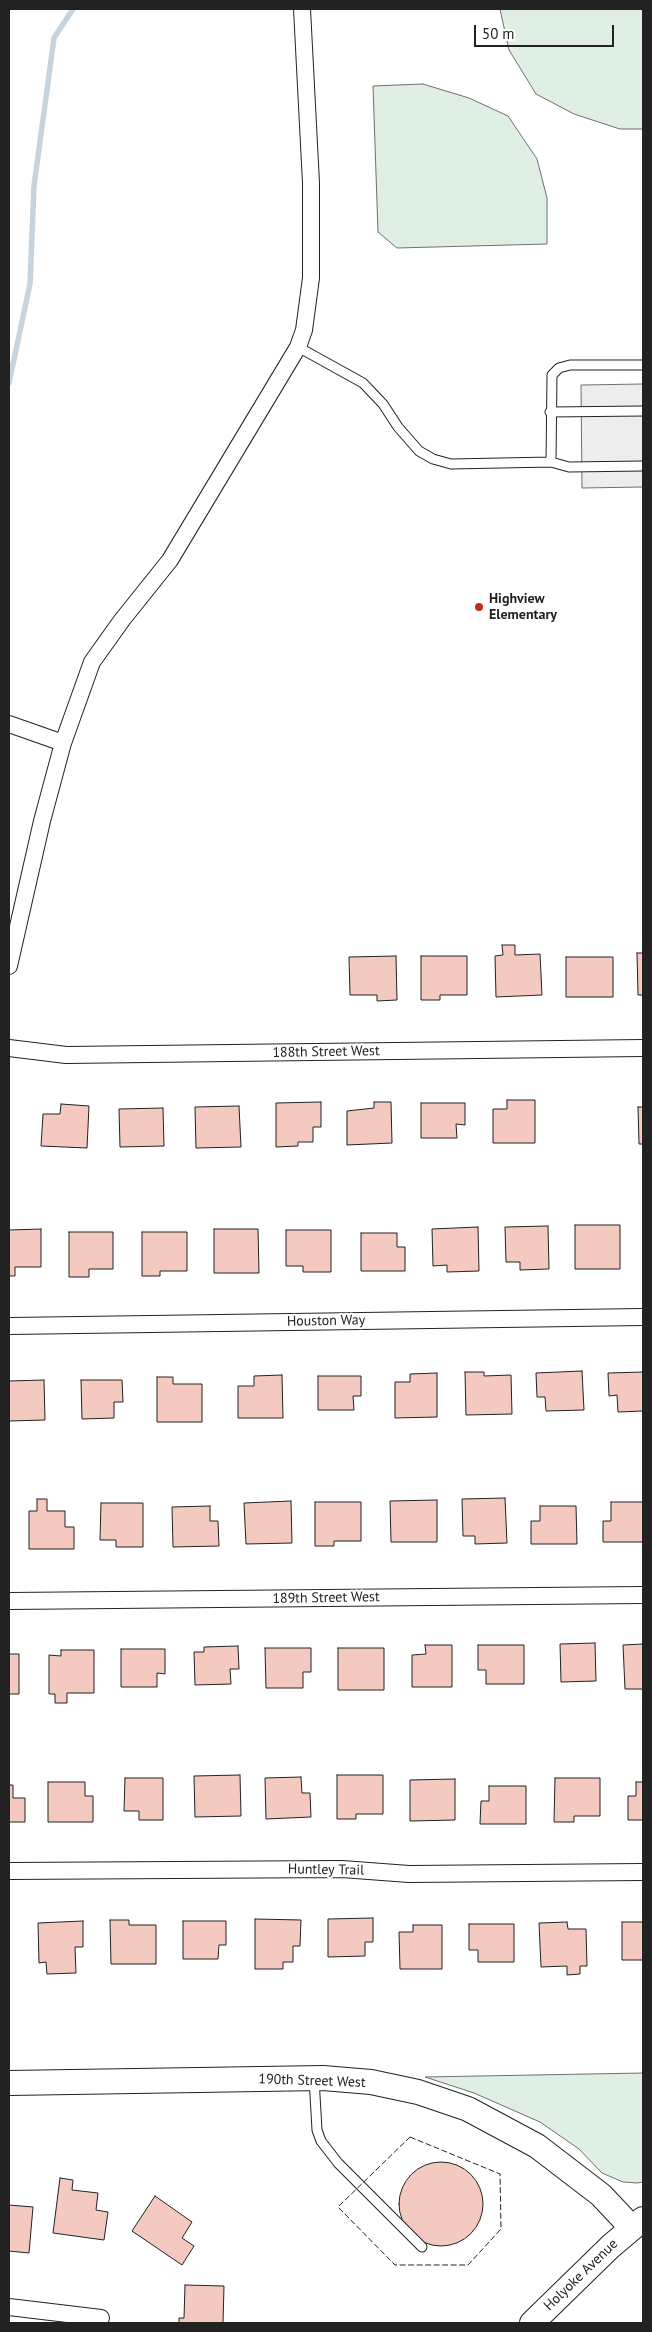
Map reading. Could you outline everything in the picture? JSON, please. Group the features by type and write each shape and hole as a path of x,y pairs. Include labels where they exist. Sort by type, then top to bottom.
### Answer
{"street":[{"path":"9,966 42,821 63,743 92,662 122,620 170,560 298,347 308,303 311,249 311,183 302,9"},
{"path":"9,724 63,743"},
{"name":"188th Street West","path":"9,1048 66,1055 643,1048"},
{"name":"Houston Way","path":"9,1326 643,1316"},
{"name":"189th Street West","path":"9,1601 643,1595"},
{"name":"Huntley Trail","path":"9,1871 342,1868 409,1874 643,1872"},
{"name":"190th Street West","path":"9,2083 314,2078 387,2085 436,2098 477,2113 515,2133 544,2151 637,2223"},
{"name":"Holyoke Avenue","path":"532,2323 560,2293 637,2223"},
{"path":"9,2307 101,2318"}],"lane":[{"path":"298,347 363,383 383,404 413,445 419,451 434,459 451,464 551,462 569,467 643,466"},
{"path":"551,462 550,412 552,375 559,368 570,366 643,365"},
{"path":"550,412 643,411"},
{"path":"314,2078 317,2130 321,2141 338,2163 422,2247"}],"green space":[{"path":"500,9 643,9 643,129 620,129 574,114 536,94 509,50"},
{"path":"423,84 469,98 508,116 537,159 547,198 547,244 397,248 378,232 373,86"},
{"path":"643,2073 643,2182 637,2183 623,2182 602,2173 579,2149 540,2122 474,2093 425,2077"}],"shaded area":[{"path":"643,384 643,487 582,488 581,385"}],"building":[{"path":"502,945 515,945 515,955 540,954 542,995 496,997 495,956 503,955"},
{"path":"637,953 643,953 643,995 638,995"},
{"path":"396,956 397,1000 377,1001 377,995 350,995 349,957"},
{"path":"421,956 467,956 467,995 440,995 440,1000 421,1000"},
{"path":"566,957 613,957 613,997 566,997"},
{"path":"507,1100 535,1100 535,1143 493,1143 493,1109 507,1109"},
{"path":"321,1102 321,1127 313,1127 313,1142 298,1142 298,1146 276,1147 276,1103"},
{"path":"374,1102 391,1102 392,1143 347,1145 347,1111 374,1108"},
{"path":"421,1103 465,1103 465,1125 456,1124 457,1138 421,1138"},
{"path":"61,1104 89,1106 87,1148 41,1146 43,1114 60,1114"},
{"path":"239,1106 241,1147 196,1148 195,1107"},
{"path":"638,1107 643,1107 643,1144 639,1144"},
{"path":"163,1108 164,1146 120,1147 119,1109"},
{"path":"575,1225 620,1225 620,1269 575,1269"},
{"path":"548,1226 549,1269 520,1270 520,1262 506,1262 505,1227"},
{"path":"478,1227 479,1271 447,1272 447,1265 433,1266 432,1229"},
{"path":"41,1229 41,1267 15,1267 15,1276 9,1276 9,1230"},
{"path":"214,1229 258,1229 259,1273 214,1273"},
{"path":"286,1230 331,1230 331,1272 303,1272 303,1266 286,1266"},
{"path":"69,1232 113,1232 113,1269 89,1269 89,1277 69,1277"},
{"path":"142,1232 187,1232 187,1271 160,1271 160,1276 142,1276"},
{"path":"361,1233 397,1233 397,1247 405,1247 405,1271 361,1271"},
{"path":"582,1371 584,1410 546,1411 545,1397 537,1397 536,1373"},
{"path":"465,1372 484,1372 484,1376 511,1375 512,1414 466,1415"},
{"path":"643,1372 643,1411 618,1412 617,1395 609,1396 608,1373"},
{"path":"437,1373 437,1417 395,1418 395,1382 410,1382 410,1374"},
{"path":"282,1375 283,1418 238,1418 238,1386 254,1386 254,1376"},
{"path":"318,1376 361,1376 361,1396 353,1396 354,1410 318,1410"},
{"path":"157,1377 173,1377 173,1384 202,1384 202,1422 157,1422"},
{"path":"44,1380 45,1420 9,1421 9,1381"},
{"path":"81,1380 122,1380 123,1402 114,1402 114,1418 82,1419"},
{"path":"505,1498 507,1543 475,1544 475,1536 463,1536 462,1499"},
{"path":"37,1499 47,1499 47,1511 65,1511 65,1527 74,1527 74,1549 29,1549 29,1511 37,1511"},
{"path":"437,1500 437,1542 391,1542 390,1501"},
{"path":"291,1501 292,1543 246,1544 244,1503"},
{"path":"315,1502 361,1502 361,1541 334,1541 334,1546 315,1546"},
{"path":"611,1502 643,1502 643,1542 603,1542 603,1521 611,1521"},
{"path":"101,1503 143,1503 143,1547 116,1547 116,1540 100,1540"},
{"path":"210,1506 210,1521 218,1521 219,1546 173,1547 172,1507"},
{"path":"540,1506 576,1506 577,1544 531,1544 531,1521 540,1521"},
{"path":"595,1643 596,1681 561,1682 560,1644"},
{"path":"643,1644 643,1689 625,1689 623,1645"},
{"path":"425,1645 452,1645 452,1687 412,1687 412,1655 426,1654"},
{"path":"478,1645 524,1645 524,1684 486,1684 486,1670 478,1670"},
{"path":"238,1646 239,1669 230,1669 231,1684 195,1685 194,1652 204,1652 204,1647"},
{"path":"265,1648 311,1648 311,1672 303,1672 303,1688 266,1688"},
{"path":"338,1648 384,1648 384,1690 338,1690"},
{"path":"121,1649 165,1649 165,1674 157,1673 157,1687 121,1687"},
{"path":"61,1650 94,1650 94,1693 67,1693 67,1703 55,1703 55,1694 49,1694 49,1655 61,1656"},
{"path":"9,1654 19,1654 19,1694 9,1694"},
{"path":"240,1775 241,1816 195,1817 194,1776"},
{"path":"337,1775 383,1775 383,1814 356,1814 356,1819 337,1819"},
{"path":"301,1777 302,1793 310,1793 311,1817 266,1819 265,1778"},
{"path":"125,1778 163,1778 163,1820 139,1820 139,1811 124,1811"},
{"path":"555,1778 600,1778 600,1816 574,1816 574,1822 554,1822"},
{"path":"455,1779 455,1820 410,1821 410,1780"},
{"path":"48,1782 85,1782 85,1796 93,1796 93,1822 48,1822"},
{"path":"636,1782 643,1782 643,1820 628,1820 628,1796 636,1796"},
{"path":"9,1785 13,1785 13,1798 25,1798 25,1822 9,1822"},
{"path":"489,1786 526,1786 526,1824 480,1824 481,1801 489,1801"},
{"path":"373,1918 373,1942 365,1942 365,1956 328,1957 328,1919"},
{"path":"255,1919 301,1920 300,1946 293,1946 293,1962 283,1962 283,1969 255,1969"},
{"path":"110,1920 129,1920 129,1925 156,1925 156,1964 111,1964"},
{"path":"83,1921 83,1947 75,1947 76,1973 47,1974 46,1962 39,1963 38,1923"},
{"path":"183,1921 226,1921 226,1945 219,1945 218,1959 183,1959"},
{"path":"567,1922 568,1929 586,1929 587,1966 580,1966 580,1974 567,1975 567,1966 541,1967 539,1923"},
{"path":"622,1922 643,1922 643,1960 622,1960"},
{"path":"469,1924 514,1924 514,1962 478,1962 478,1950 469,1950"},
{"path":"413,1925 442,1925 442,1969 400,1969 399,1932 413,1932"},
{"path":"441,2162 457,2165 471,2174 480,2188 483,2204 480,2220 471,2234 457,2243 441,2246 425,2243 411,2234 402,2220 399,2204 402,2188 411,2174 425,2165"},
{"path":"60,2178 73,2180 72,2190 98,2193 96,2210 108,2212 104,2240 53,2233"},
{"path":"155,2196 192,2222 182,2238 194,2246 182,2265 132,2231"},
{"path":"9,2205 33,2207 29,2253 9,2251"},
{"path":"185,2285 224,2286 223,2323 179,2323 179,2318 184,2318"}],"waterway":[{"path":"9,383 30,284 34,186 54,38 73,9"}],"fence":[{"path":"410,2137 500,2174 501,2229 468,2265 395,2265 338,2207 410,2137"}],"place":[{"name":"Highview Elementary","path":"479,607"}]}
